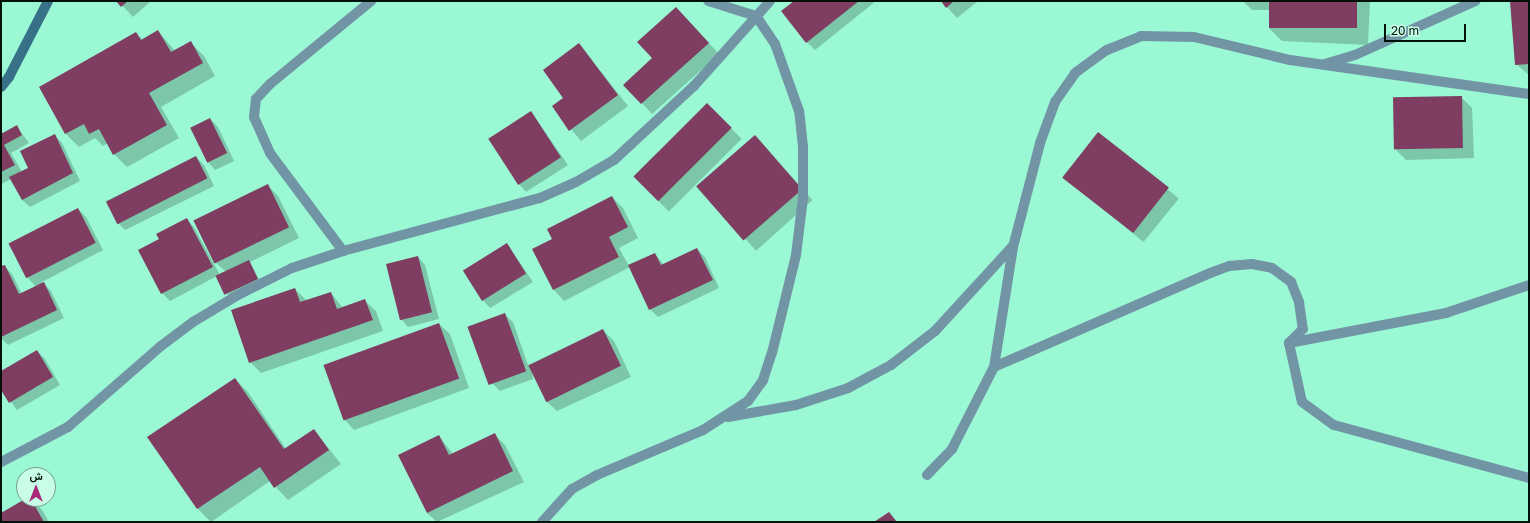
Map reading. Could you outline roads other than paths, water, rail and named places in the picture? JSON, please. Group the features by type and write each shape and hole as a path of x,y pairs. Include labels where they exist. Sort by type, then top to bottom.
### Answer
{"main road":[{"path":"1,87 9,77 48,1"}],"street":[{"path":"343,251 270,153 254,117 256,99 270,84 371,1"},
{"path":"542,522 572,489 597,475 704,430 726,417 748,401 763,380 772,353 796,255 803,198 803,147 799,111 775,44 756,16 708,1"},
{"path":"1,462 68,426 161,346 193,322 238,295 292,268 343,251 540,198 576,182 614,160 645,134 694,86 770,1"},
{"path":"1322,65 1355,55 1475,1"},
{"path":"927,475 952,449 994,367 1012,247 1040,144 1055,102 1075,73 1107,50 1141,36 1194,37 1322,65 1529,94"},
{"path":"726,417 796,405 848,388 891,365 936,331 1012,247"},
{"path":"994,367 1210,273 1229,266 1252,264 1272,268 1291,282 1299,302 1303,329 1289,343"},
{"path":"1289,343 1446,313 1529,285"},
{"path":"1289,343 1302,402 1334,425 1529,478"}]}
